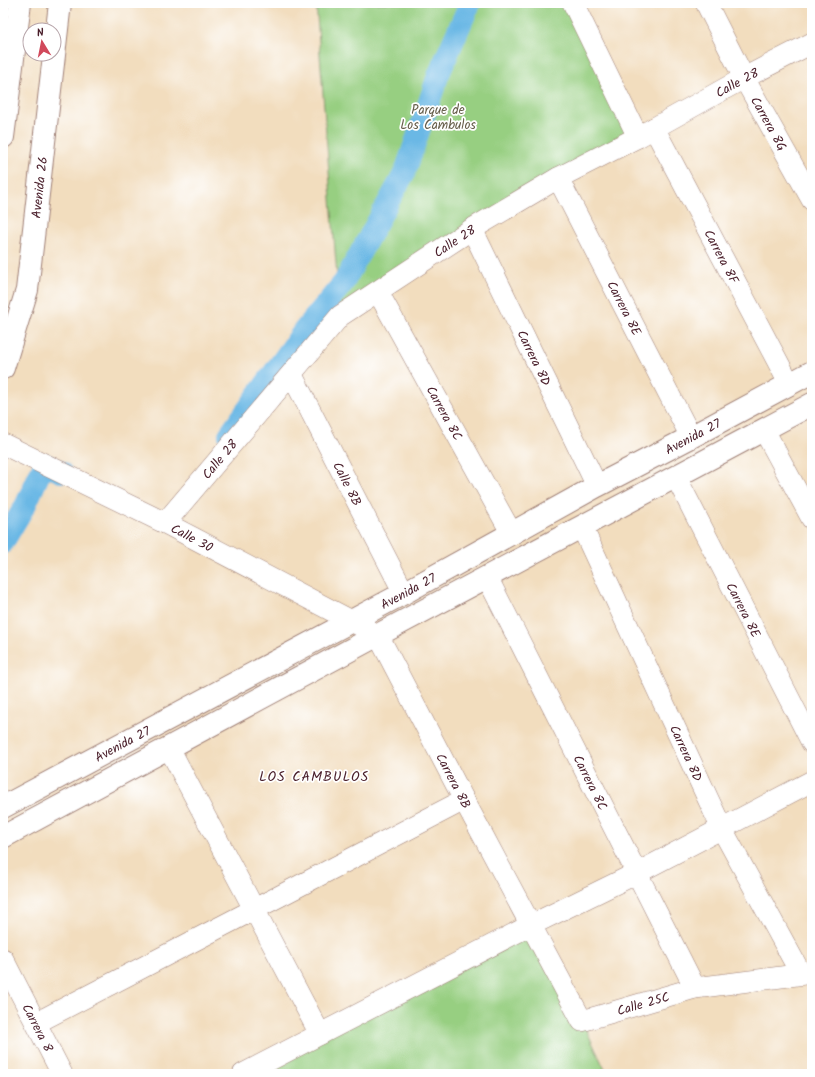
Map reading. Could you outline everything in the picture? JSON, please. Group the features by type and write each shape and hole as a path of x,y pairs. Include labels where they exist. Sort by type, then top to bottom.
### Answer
{"main road":[{"path":"3,137 20,3"},
{"name":"Avenida 26","path":"3,368 27,290 60,3"},
{"name":"Avenida 27","path":"3,807 404,593 597,486 812,372"},
{"name":"Avenida 27","path":"3,837 812,404"}],"street":[{"name":"Carrera 8F","path":"573,3 789,383"},
{"name":"Carrera 8G","path":"706,3 744,78 812,200"},
{"name":"Calle 28","path":"165,523 292,375 340,316 472,229 558,178 646,133 744,78 812,43"},
{"name":"Carrera 8E","path":"558,178 691,437"},
{"name":"Carrera 8D","path":"472,229 597,486"},
{"name":"Carrera 8C","path":"378,292 512,534"},
{"name":"Calle 8B","path":"292,375 404,593"},
{"path":"764,430 812,519"},
{"name":"Calle 30","path":"3,444 165,523 378,635"},
{"name":"Carrera 8E","path":"676,477 812,743"},
{"name":"Carrera 8D","path":"582,527 722,829 807,974"},
{"name":"Carrera 8C","path":"487,577 695,988"},
{"name":"Carrera 8B","path":"378,635 531,925"},
{"path":"169,748 320,1034"},
{"path":"243,1074 531,925 637,873 812,781"},
{"path":"36,1023 464,800"},
{"name":"Calle 25C","path":"531,925 582,1021 695,988 807,974"},
{"name":"Carrera 8","path":"3,959 62,1074"}],"green space":[{"name":"Parque de Los Cambulos","path":"316,3 569,3 635,136 340,316"},
{"path":"531,925 582,1021 607,1074 243,1074"}],"waterway":[{"path":"229,435 305,329 344,282 405,172 438,76 470,3"},
{"path":"3,543 26,504 44,464 61,472"}],"district":[{"name":"LOS CAMBULOS","path":"314,776"}]}
